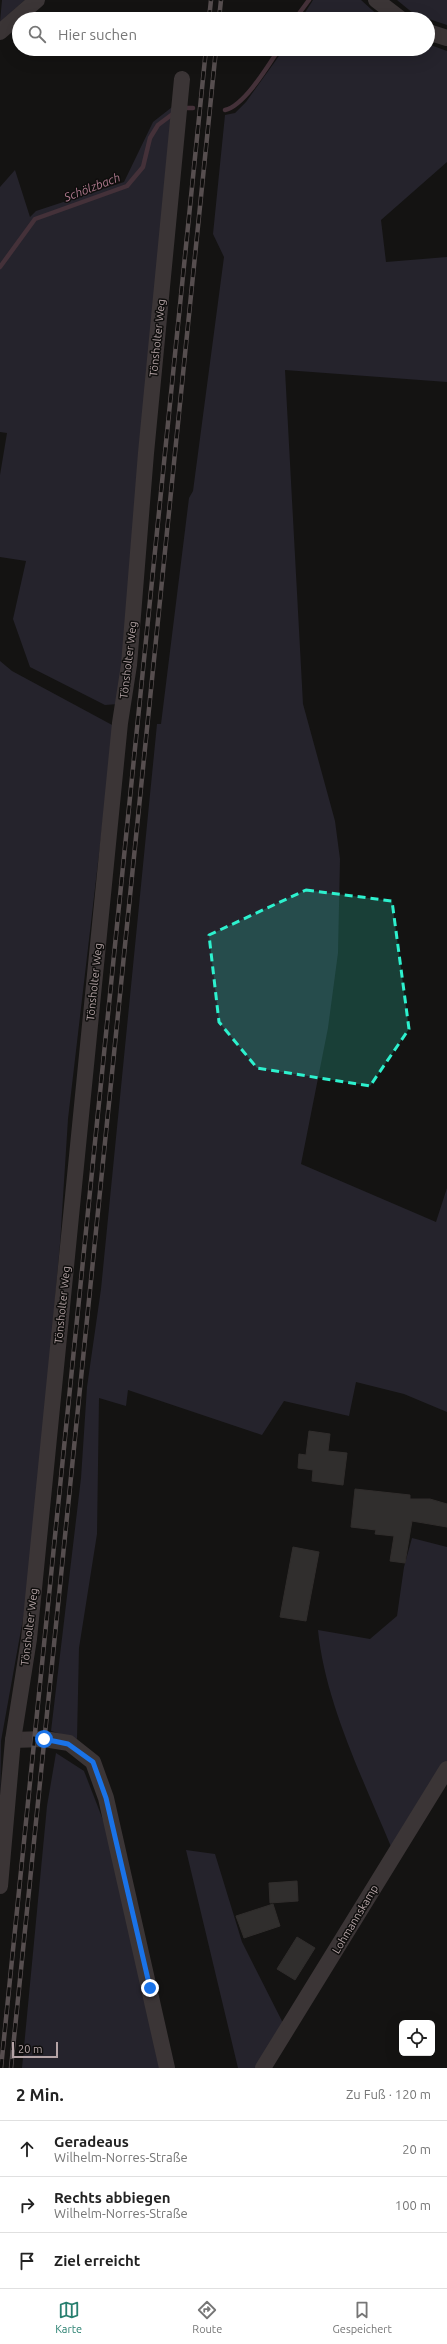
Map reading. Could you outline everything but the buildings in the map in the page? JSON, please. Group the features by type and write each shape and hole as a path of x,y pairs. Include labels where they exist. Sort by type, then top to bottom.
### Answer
{"street":[{"path":"23,12 37,0"},
{"path":"376,0 392,12"},
{"path":"0,32 12,22"},
{"path":"435,34 447,38"},
{"name":"Tönsholter Weg","path":"0,1886 13,1740 29,1639 120,723 129,665 147,445 182,79"},
{"path":"13,1740 44,1739 68,1744 93,1762 106,1798 167,2068"},
{"name":"Lohmannskamp","path":"263,2068 447,1769"}],"highlighted area":[{"path":"306,890 392,901 409,1029 370,1086 257,1068 219,1022 209,935"}],"shaded area":[{"path":"2,0 25,0 0,22"},
{"path":"313,0 361,0 374,12 305,12"},
{"path":"397,0 447,0 447,25 435,21 435,12 412,12"},
{"path":"435,47 447,51 447,162 381,220 386,262 447,257 447,382 285,370 303,704 335,821 340,859 338,953 328,1028 301,1164 436,1222 447,1188 447,1412 404,1394 356,1382 349,1416 284,1401 262,1435 128,1390 126,1406 99,1398 97,1534 79,1648 77,1739 51,1731 81,1478 87,1387 101,1289 157,724 161,724 189,498 193,491 224,257 213,234 225,115 235,113 246,102 279,56 435,56"},
{"path":"176,104 118,704 105,705 30,667 13,619 26,561 0,557 0,475 7,433 0,432 0,187 15,170 30,217 36,211 124,182 153,122"},
{"path":"0,661 12,671 114,726 68,1119 60,1244 30,1580 1,1741 0,1807"},
{"path":"412,1538 447,1547 447,1761 392,1849 358,1769 337,1713 322,1658 318,1630 370,1639 397,1616 404,1567"},
{"path":"56,1753 84,1771 110,1838 161,2068 22,2068 47,1806"},
{"path":"186,1850 215,1854 242,1942 285,2027 257,2068 238,2068"}],"waterway":[{"name":"Schölzbach","path":"300,12 309,0"},
{"name":"Schölzbach","path":"225,110 232,107 248,93 274,56"},
{"name":"Schölzbach","path":"186,108 193,108"},
{"name":"Schölzbach","path":"0,267 35,219 127,186 143,167 150,138 158,125 174,113"}],"railway":[{"path":"210,12 211,0"},
{"path":"220,12 221,0"},
{"path":"1,2068 205,56"},
{"path":"11,2068 215,56"}],"route":[{"path":"44,1739 68,1744 93,1762 106,1798 150,1988"}]}
